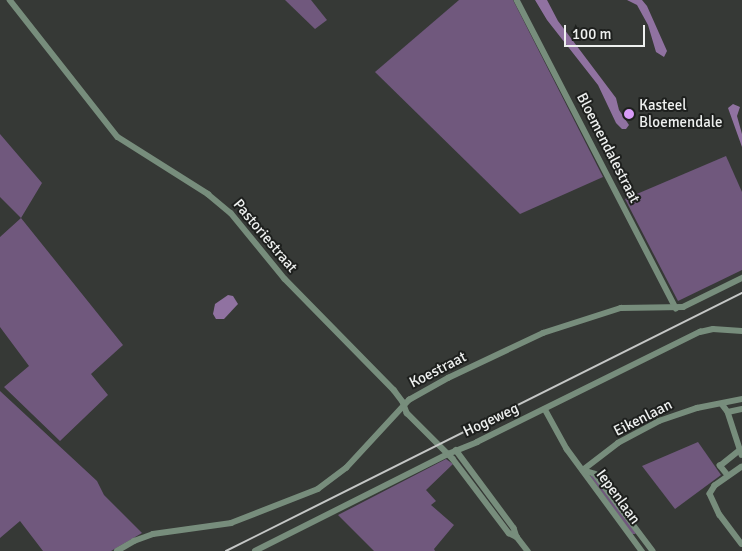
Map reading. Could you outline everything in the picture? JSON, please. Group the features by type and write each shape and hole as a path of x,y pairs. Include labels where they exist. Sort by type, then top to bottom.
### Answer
{"street":[{"name":"Pastoriestraat","path":"10,0 118,137 224,205 285,279 394,390 407,413 492,499 514,528 517,537 528,551"},
{"name":"Bloemendalestraat","path":"517,0 676,308"},
{"name":"Koestraat","path":"117,551 134,541 153,534 231,523 273,508 318,488 340,474 409,400 448,378 561,326 621,308 676,308 689,304 742,278"},
{"name":"Hogeweg","path":"255,551 456,450 545,409 703,331 742,331"},
{"name":"Eikenlaan","path":"583,470 618,443 651,424 688,410 742,399"},
{"path":"722,404 728,412 741,453 720,466 728,476"},
{"name":"Iepenlaan","path":"545,409 562,441 642,551"},
{"path":"728,412 742,409"},
{"name":"Pastoriestraat","path":"456,450 486,504 509,533 517,537"},
{"path":"742,467 712,488 711,497 720,515 742,544"},
{"name":"Iepenlaan","path":"583,470 595,474 653,551"},
{"path":"486,504 492,499"},
{"name":"Iepenlaan","path":"634,539 640,534"}],"shaded area":[{"path":"285,0 311,0 327,20 315,29"},
{"path":"459,0 513,0 603,177 520,214 375,72"},
{"path":"535,0 547,0 558,21 616,98 619,110 629,125 626,129 622,129 616,123 598,85 547,20"},
{"path":"627,0 642,0 647,6 667,51 664,57 656,52 648,25 637,5"},
{"path":"733,104 740,107 737,116 742,134 742,147 728,108"},
{"path":"0,134 42,183 21,218 0,197"},
{"path":"726,156 742,192 742,270 678,301 625,199"},
{"path":"21,218 123,345 91,374 108,395 60,441 4,387 29,366 0,327 0,237"},
{"path":"228,295 233,296 238,304 224,319 216,319 213,314 215,304"},
{"path":"0,391 97,481 104,495 142,533 111,551 43,551 20,521 0,538"},
{"path":"698,442 721,475 675,509 642,466"},
{"path":"446,459 453,464 426,490 436,501 431,505 454,525 434,549 435,551 374,551 338,515"},
{"path":"593,475 635,534 632,534 590,476"}],"railway":[{"path":"226,551 742,293"}],"place":[{"name":"Kasteel Bloemendale","path":"629,114"}]}
